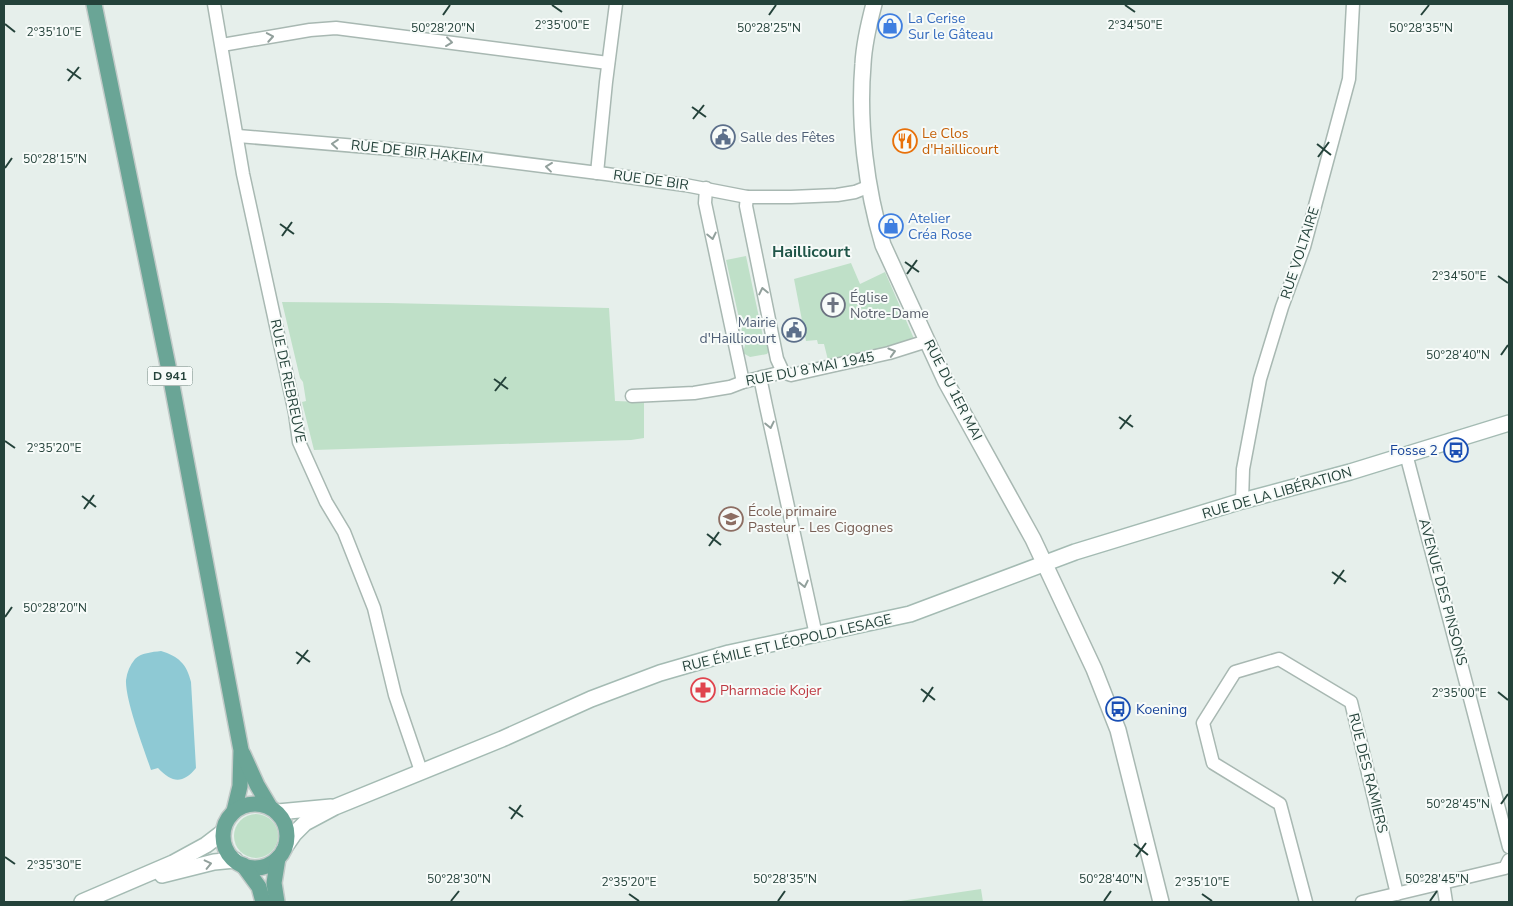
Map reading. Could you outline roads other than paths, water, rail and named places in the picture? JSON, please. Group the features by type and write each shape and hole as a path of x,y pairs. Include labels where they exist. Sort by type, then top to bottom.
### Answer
{"main road":[{"name":"D 941","path":"94,4 175,399 241,750 240,786 234,811"},
{"name":"RUE DU 1ER MAI","path":"874,4 863,62 861,88 863,128 870,186 883,245 946,382 1033,539 1094,669 1112,714 1161,902"},
{"name":"RUE DE LA LIBÉRATION","path":"1044,563 1242,501 1350,472 1509,422"},
{"name":"RUE ÉMILE ET LÉOPOLD LESAGE","path":"282,853 294,834 305,823 335,807 502,739 591,699 660,673 729,653 910,614 1018,575 1044,563"},
{"name":"D 941","path":"241,750 257,785 274,809"},
{"path":"263,902 259,887 225,848 223,832 226,821 234,811 242,806 251,804 261,804 274,809 282,817 287,828 287,841 274,883 277,902"},
{"path":"274,809 335,807"},
{"path":"82,902 183,857 206,845 223,832"},
{"path":"126,884 214,862 239,863 261,867 282,853"}],"street":[{"name":"RUE DE REBREUVE","path":"214,4 243,174 295,413 299,442 326,502 344,532 374,608 395,694 421,771"},
{"path":"597,173 616,4"},
{"name":"RUE VOLTAIRE","path":"1242,501 1243,469 1260,379 1282,307 1304,247 1349,80 1353,4"},
{"path":"222,45 310,30 336,28 608,62"},
{"name":"RUE DE BIR HAKEIM","path":"238,136 439,153 597,173"},
{"name":"RUE DE BIR","path":"597,173 706,188 747,197 837,195 854,192 870,186"},
{"path":"706,188 705,203 743,382"},
{"path":"747,197 746,206 749,224 778,359 783,372"},
{"name":"RUE DU 8 MAI 1945","path":"632,396 694,393 730,387 783,372 791,375 889,353 927,341"},
{"path":"762,377 761,382 766,406 816,635"},
{"name":"AVENUE DES PINSONS","path":"1406,454 1509,847"},
{"name":"RUE DES RAMIERS","path":"1306,902 1280,804 1213,763 1203,723 1235,672 1279,659 1351,702 1397,894"},
{"path":"1362,902 1505,868 1509,860"},
{"path":"1443,883 1446,902"}],"water":[{"path":"161,651 172,655 181,662 187,670 191,682 196,768 187,777 177,780 168,777 158,768 151,770 126,689 127,674 135,659 143,654"}],"place":[{"name":"La Cerise Sur le Gâteau","path":"890,26"},
{"name":"Salle des Fêtes","path":"723,137"},
{"name":"Le Clos d'Haillicourt","path":"905,141"},
{"name":"Atelier Créa Rose","path":"891,226"},
{"name":"Église Notre-Dame","path":"833,305"},
{"name":"Mairie d'Haillicourt","path":"794,330"},
{"name":"Fosse 2","path":"1456,450"},
{"name":"École primaire Pasteur - Les Cigognes","path":"731,519"},
{"name":"Pharmacie Kojer","path":"703,690"},
{"name":"Koening","path":"1118,709"}],"district":[{"name":"Haillicourt","path":"811,252"}]}
